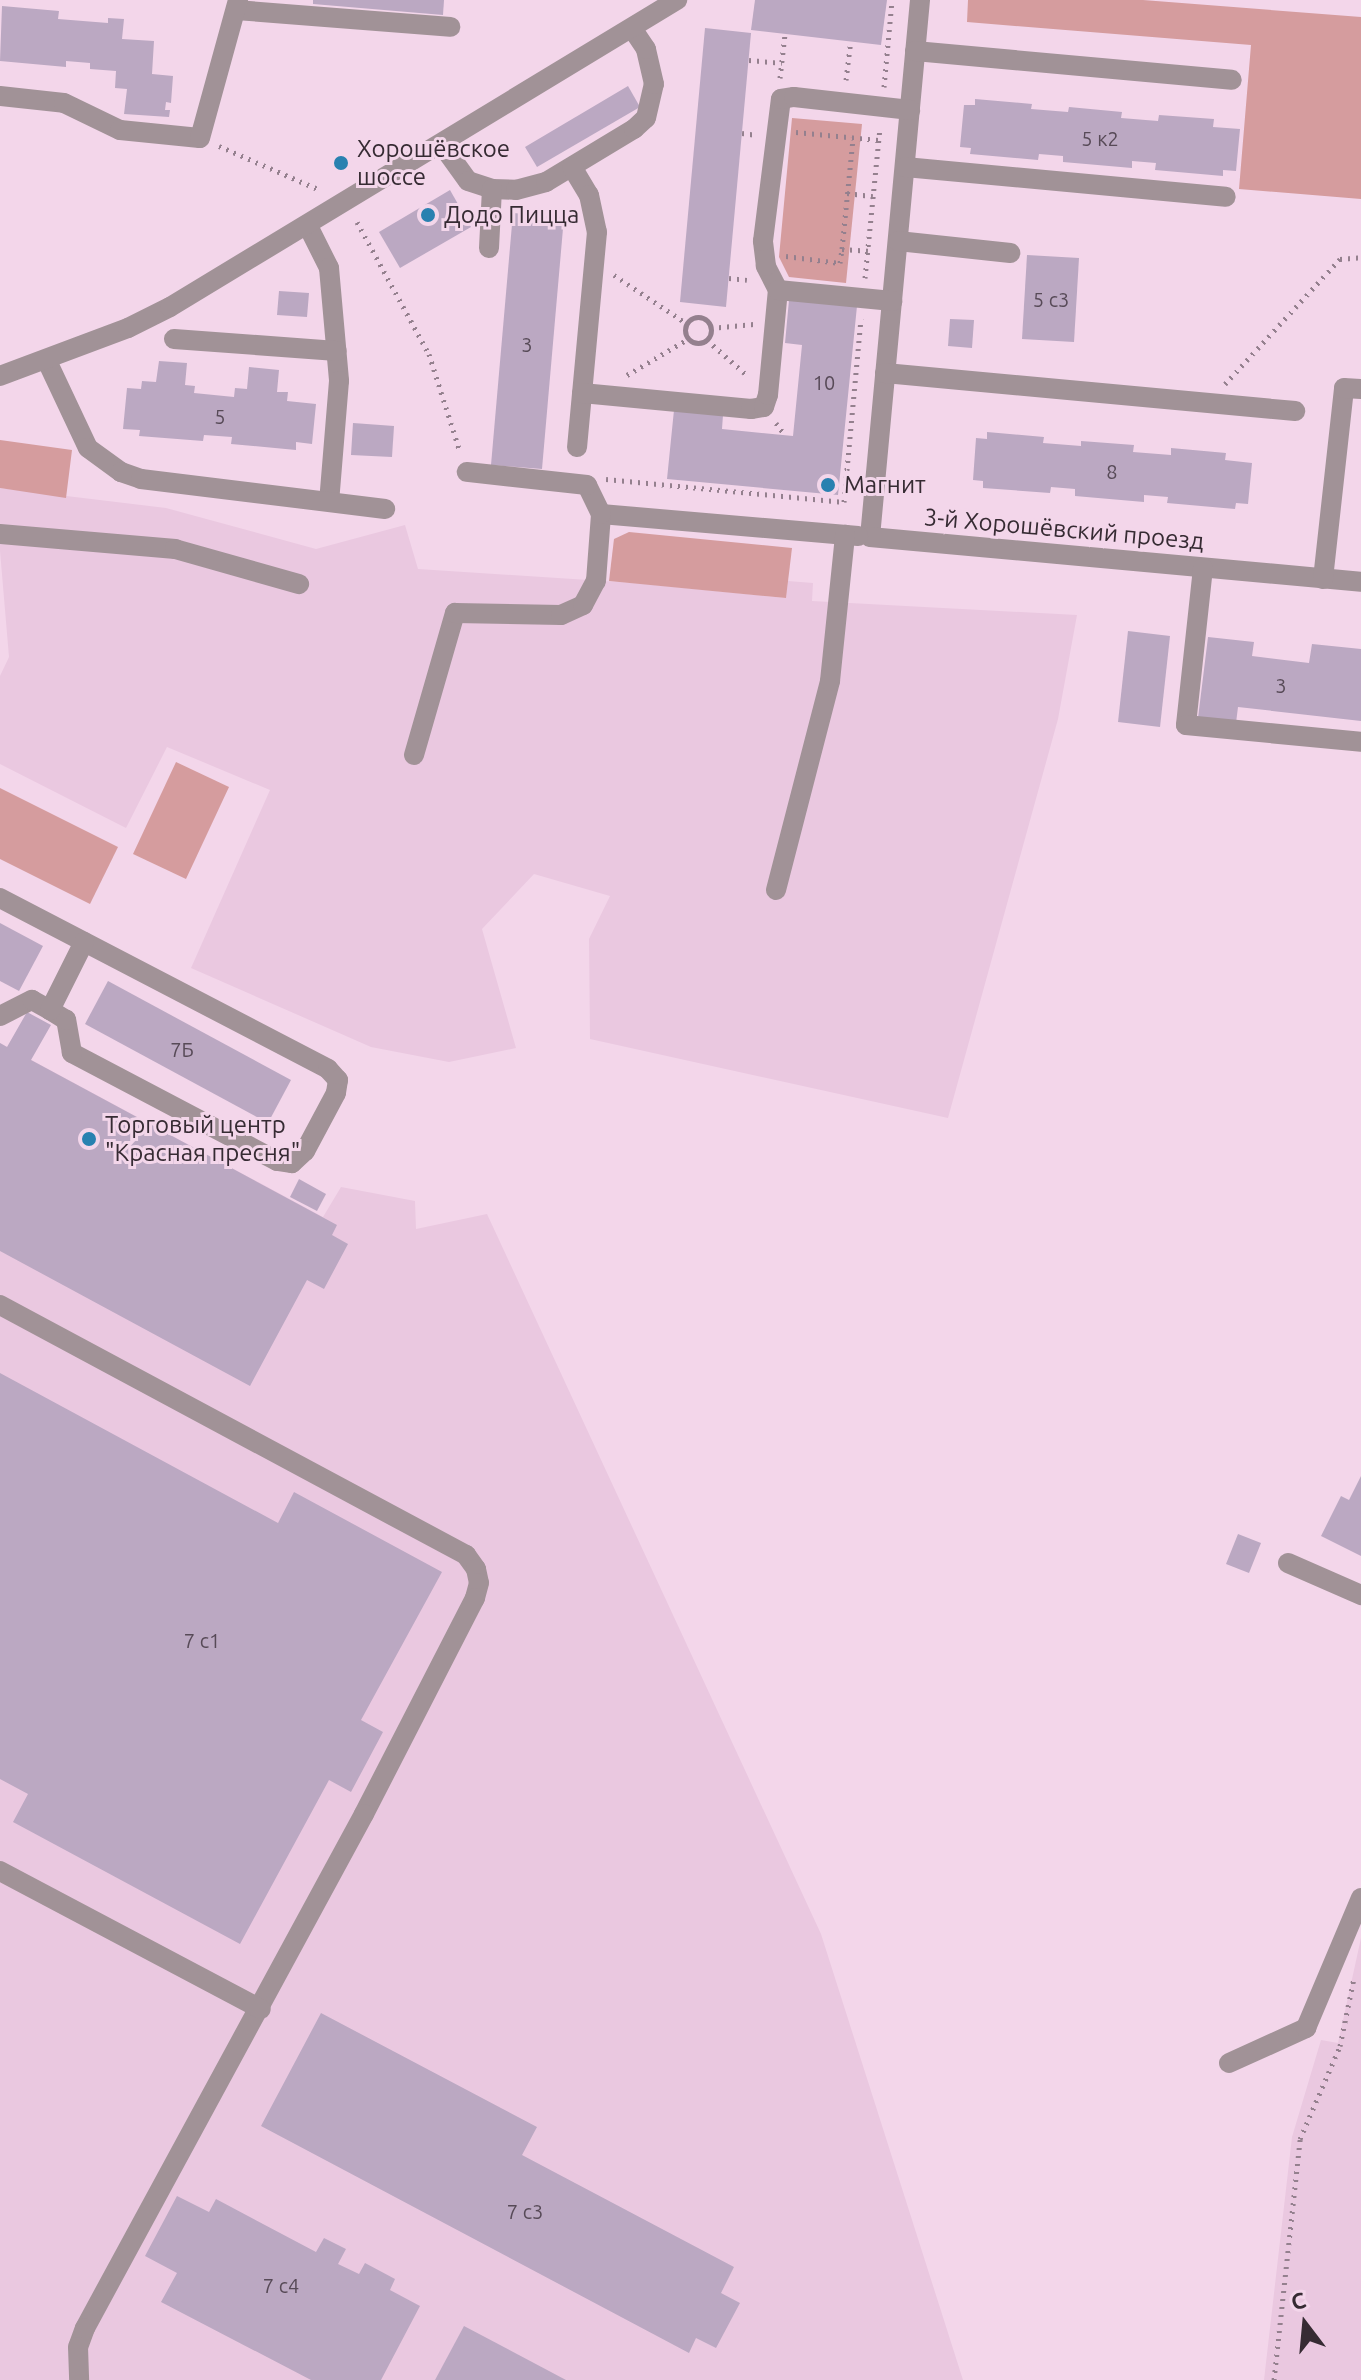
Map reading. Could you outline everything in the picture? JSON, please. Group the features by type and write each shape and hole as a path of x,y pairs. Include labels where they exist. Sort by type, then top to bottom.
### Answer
{"street":[{"path":"0,376 47,361 170,307 677,0"},
{"path":"870,537 920,0"},
{"path":"0,96 64,103 120,130 200,138 237,5 450,27"},
{"path":"442,145 468,181 492,189 530,188 572,167 634,129 646,118 654,84 653,67 632,28"},
{"path":"915,51 1232,80"},
{"path":"582,393 751,409 764,407 768,395 778,290 766,266 763,241 781,99 794,97 910,110"},
{"path":"572,167 595,212 594,261 577,447"},
{"path":"905,167 1226,197"},
{"path":"489,248 492,189"},
{"path":"308,226 329,268 337,351 339,381 329,502"},
{"path":"898,241 1010,253"},
{"path":"778,290 892,301"},
{"path":"174,339 337,351"},
{"path":"47,361 88,448 121,472 141,479 385,509"},
{"path":"885,373 1295,411"},
{"path":"1323,579 1344,388 1361,389"},
{"path":"414,755 455,613 551,616 583,605 596,581 601,514 587,485 467,472"},
{"name":"3-й Хорошёвский проезд","path":"601,514 1361,582"},
{"path":"0,534 175,549 299,584"},
{"path":"776,890 830,681 845,535"},
{"path":"1203,568 1186,725 1361,742"},
{"path":"0,898 328,1069 338,1080 336,1093 305,1151 292,1163 277,1161 72,1053 66,1020 32,1000 0,1016"},
{"path":"50,1010 84,942"},
{"path":"0,1305 466,1555 476,1569 479,1583 475,1598 261,2009 85,2328 78,2347 79,2380"},
{"path":"1288,1563 1361,1595"},
{"path":"0,1871 261,2009"},
{"path":"1229,2063 1306,2028 1361,1898"}],"path":[{"path":"601,478 844,502 892,0"},
{"path":"780,83 785,34"},
{"path":"845,91 851,42"},
{"path":"749,60 782,63"},
{"path":"775,130 879,140"},
{"path":"200,138 321,190"},
{"path":"763,241 788,243 786,257 840,263 853,138"},
{"path":"847,193 873,196"},
{"path":"357,222 429,354 467,472"},
{"path":"842,249 868,251"},
{"path":"1208,402 1295,303 1340,259 1361,257"},
{"path":"594,261 686,323 688,339 695,343 707,340"},
{"path":"686,323 700,317 711,328"},
{"path":"711,328 775,322"},
{"path":"707,340 711,328"},
{"path":"707,340 768,395"},
{"path":"1274,2380 1300,2139 1340,2046 1354,1975"}],"shaded area":[{"path":"968,0 1143,0 1361,17 1361,199 1239,189 1251,45 967,22"},
{"path":"792,118 862,124 846,283 789,277 779,257"},
{"path":"0,440 72,450 66,498 0,488"},
{"path":"0,488 166,508 316,549 405,525 418,569 634,583 786,598 788,581 813,583 812,601 1077,615 1058,719 948,1118 590,1039 589,939 610,896 534,874 482,929 516,1048 449,1062 371,1047 191,968 270,790 167,747 126,828 0,764 0,676 9,657 0,551"},
{"path":"629,532 792,548 786,598 609,581 614,539"},
{"path":"176,762 229,787 186,879 133,854"},
{"path":"0,788 118,847 90,904 0,859"},
{"path":"0,1043 323,1217 341,1187 415,1201 416,1229 487,1214 821,1934 963,2380 0,2380"},
{"path":"1361,1938 1361,2380 1264,2380 1292,2137 1321,2040 1338,2043"}],"building":[{"path":"313,0 444,0 443,15 313,4"},
{"path":"755,0 887,0 881,45 751,30"},
{"path":"2,6 59,11 58,19 108,23 108,18 124,19 122,39 154,41 152,74 173,76 171,103 166,102 165,110 170,110 169,117 124,114 127,89 115,88 116,71 90,69 90,63 66,61 66,67 0,61"},
{"path":"705,28 751,33 726,307 680,302"},
{"path":"628,86 640,107 537,167 525,147"},
{"path":"975,99 1032,104 1031,109 1068,112 1069,107 1122,112 1121,118 1158,121 1159,115 1214,119 1213,127 1240,129 1236,171 1223,170 1223,176 1155,170 1156,163 1132,161 1132,168 1063,162 1063,156 1039,154 1038,160 970,154 971,148 960,147 964,105 975,105"},
{"path":"450,190 471,227 400,268 379,232"},
{"path":"513,213 564,217 542,469 491,465"},
{"path":"1027,255 1079,258 1074,342 1022,339"},
{"path":"279,291 309,293 307,317 277,315"},
{"path":"789,300 857,306 838,495 667,479 674,410 723,415 722,429 793,436 802,345 785,343"},
{"path":"950,319 974,320 972,348 948,346"},
{"path":"159,361 187,363 185,385 195,386 194,393 234,397 235,388 247,389 249,367 279,370 277,392 288,392 287,401 316,404 312,444 296,442 296,450 231,444 232,437 204,435 203,441 139,436 140,430 123,429 127,388 141,389 142,381 156,382"},
{"path":"353,423 394,426 392,457 351,455"},
{"path":"987,432 1044,437 1043,443 1081,446 1081,441 1134,445 1133,452 1171,455 1171,448 1226,453 1225,460 1252,463 1248,504 1236,503 1235,509 1167,503 1168,497 1144,495 1144,502 1075,496 1075,489 1051,487 1050,493 983,488 983,481 973,480 976,438 987,439"},
{"path":"1128,631 1170,636 1160,727 1118,722"},
{"path":"1208,637 1254,642 1252,656 1309,663 1312,644 1361,649 1361,721 1238,707 1236,723 1198,718"},
{"path":"0,923 43,946 19,991 0,981"},
{"path":"108,981 291,1080 268,1123 85,1024"},
{"name":"Торговый центр \"Красная пресня\"","path":"27,1012 51,1025 31,1060 337,1225 332,1235 348,1244 324,1289 307,1280 250,1386 0,1251 0,1043 7,1047"},
{"path":"299,1179 326,1194 317,1211 290,1197"},
{"path":"0,1373 278,1523 294,1492 442,1572 361,1720 383,1732 351,1792 329,1780 240,1944 13,1822 28,1794 0,1779"},
{"path":"1361,1476 1361,1556 1321,1536 1341,1496 1349,1500"},
{"path":"1238,1534 1261,1543 1249,1573 1226,1564"},
{"path":"321,2013 537,2127 522,2155 734,2267 721,2293 740,2303 716,2348 696,2338 689,2353 261,2126"},
{"path":"177,2196 209,2212 216,2199 316,2252 324,2238 346,2249 338,2264 359,2274 365,2263 395,2279 390,2290 420,2306 381,2380 311,2380 161,2302 177,2273 145,2256"},
{"path":"464,2326 566,2380 435,2380"}],"place":[{"name":"Хорошёвское шоссе","path":"341,163"},
{"name":"Додо Пицца","path":"428,215"},
{"name":"Магнит","path":"828,485"},
{"name":"Торговый центр \"Красная пресня\"","path":"89,1139"}]}
